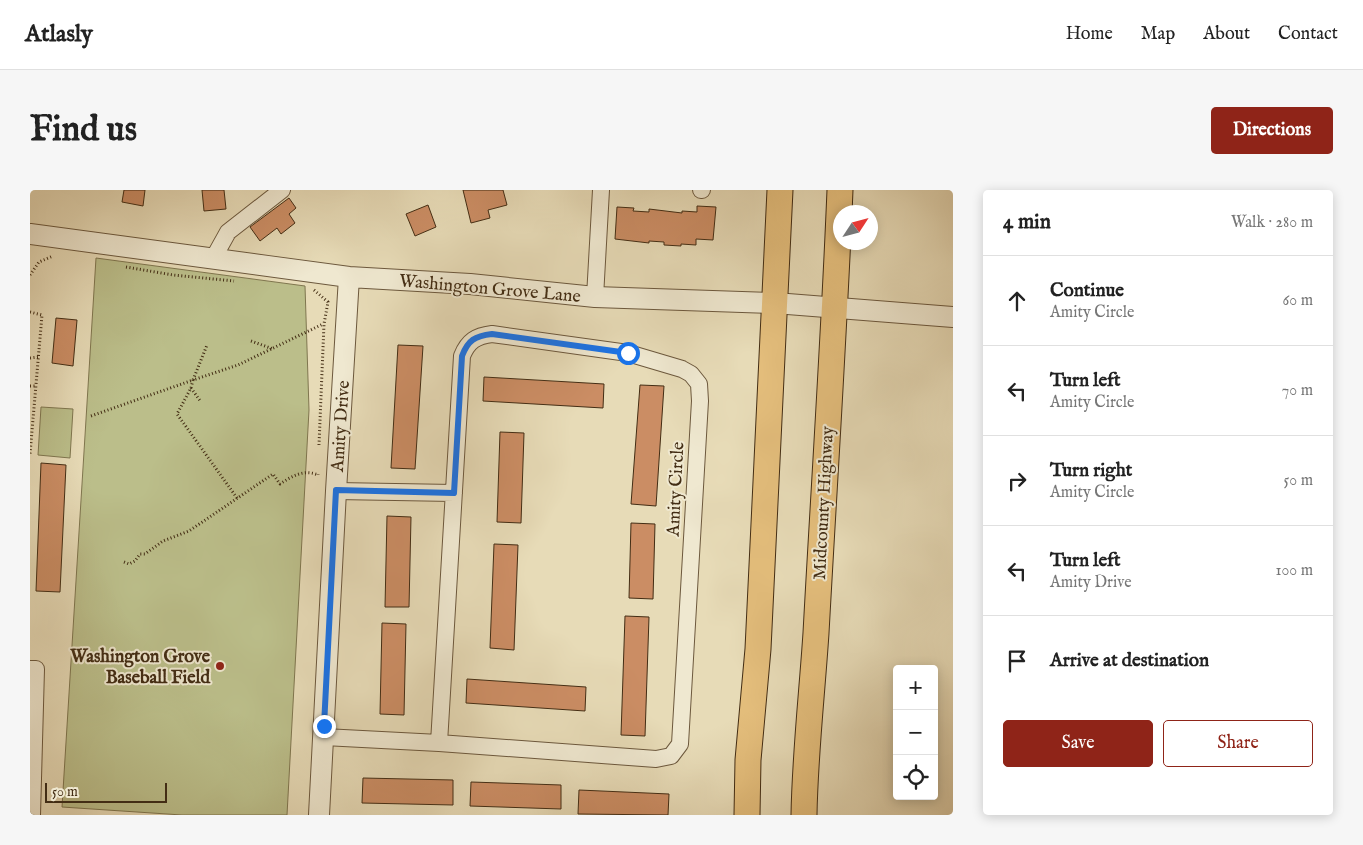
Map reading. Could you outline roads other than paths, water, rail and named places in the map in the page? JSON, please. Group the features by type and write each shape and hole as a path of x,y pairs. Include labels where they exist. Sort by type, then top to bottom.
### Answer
{"main road":[{"path":"748,815 748,760 758,649 780,190"},
{"name":"Midcounty Highway","path":"804,815 805,763 814,653 835,308 840,190"}],"street":[{"path":"213,258 228,232 282,190"},
{"path":"595,297 601,190"},
{"name":"Washington Grove Lane","path":"30,234 349,277 470,284 595,297 775,303 953,317"},
{"name":"Amity Drive","path":"319,815 349,277"},
{"name":"Amity Circle","path":"324,737 439,743 656,759 671,756 680,744 700,401 699,384 691,374 682,369 628,353 492,334 474,338 466,346 462,356 439,743"},
{"path":"336,490 454,493"},
{"path":"32,815 33,669"}],"place":[{"name":"Washington Grove Baseball Field","path":"220,666"}]}
